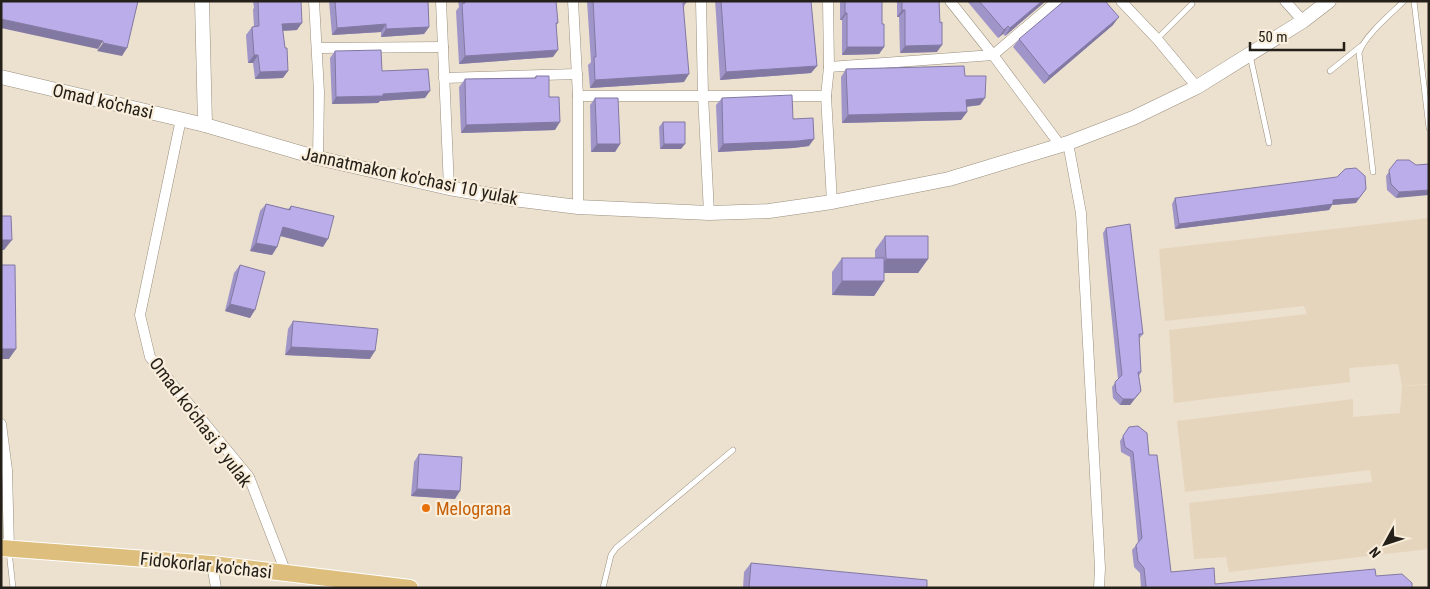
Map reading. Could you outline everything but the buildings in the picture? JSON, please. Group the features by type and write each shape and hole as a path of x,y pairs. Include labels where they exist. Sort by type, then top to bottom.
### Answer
{"main road":[{"name":"Fidokorlar ko'chasi","path":"5,548 212,564 410,588"}],"street":[{"path":"202,1 204,125"},
{"path":"314,1 319,92 318,158"},
{"path":"441,1 449,188"},
{"path":"573,1 578,96 578,207"},
{"path":"700,1 708,213"},
{"path":"828,1 829,67 826,96 832,202"},
{"path":"950,1 1064,144 1081,213 1100,568 1099,588"},
{"path":"829,67 993,55 1057,1"},
{"path":"1121,1 1157,39 1197,87"},
{"path":"1285,1 1303,21"},
{"name":"Jannatmakon ko'chasi 10 yulak","path":"204,125 318,158 449,188 513,200 578,207 708,213 770,211 832,202 949,179 1064,144 1133,118 1197,87 1303,21 1329,1"},
{"path":"317,48 443,48"},
{"path":"444,78 577,74"},
{"name":"Omad ko'chasi","path":"1,77 204,125"},
{"path":"578,96 826,96"},
{"name":"Omad ko'chasi 3 yulak","path":"181,119 140,315 150,358 249,478 286,573"},
{"path":"1,424 7,470 5,548"},
{"path":"212,564 216,588"}],"lane":[{"path":"1330,71 1361,46 1404,1"},
{"path":"1414,1 1429,128"},
{"path":"1157,39 1192,4"},
{"path":"1361,46 1359,52 1374,172"},
{"path":"1250,54 1269,144"},
{"path":"603,588 611,555 616,548 733,450"},
{"path":"5,548 13,588"}],"shaded area":[{"path":"1429,218 1429,384 1402,386 1398,364 1349,368 1350,382 1174,403 1169,330 1307,314 1304,306 1165,321 1159,249"},
{"path":"1429,385 1429,549 1229,572 1226,557 1194,559 1189,503 1372,482 1370,470 1185,492 1177,421 1353,399 1353,417 1400,413 1402,386"}],"place":[{"name":"Melograna","path":"426,508"}]}
